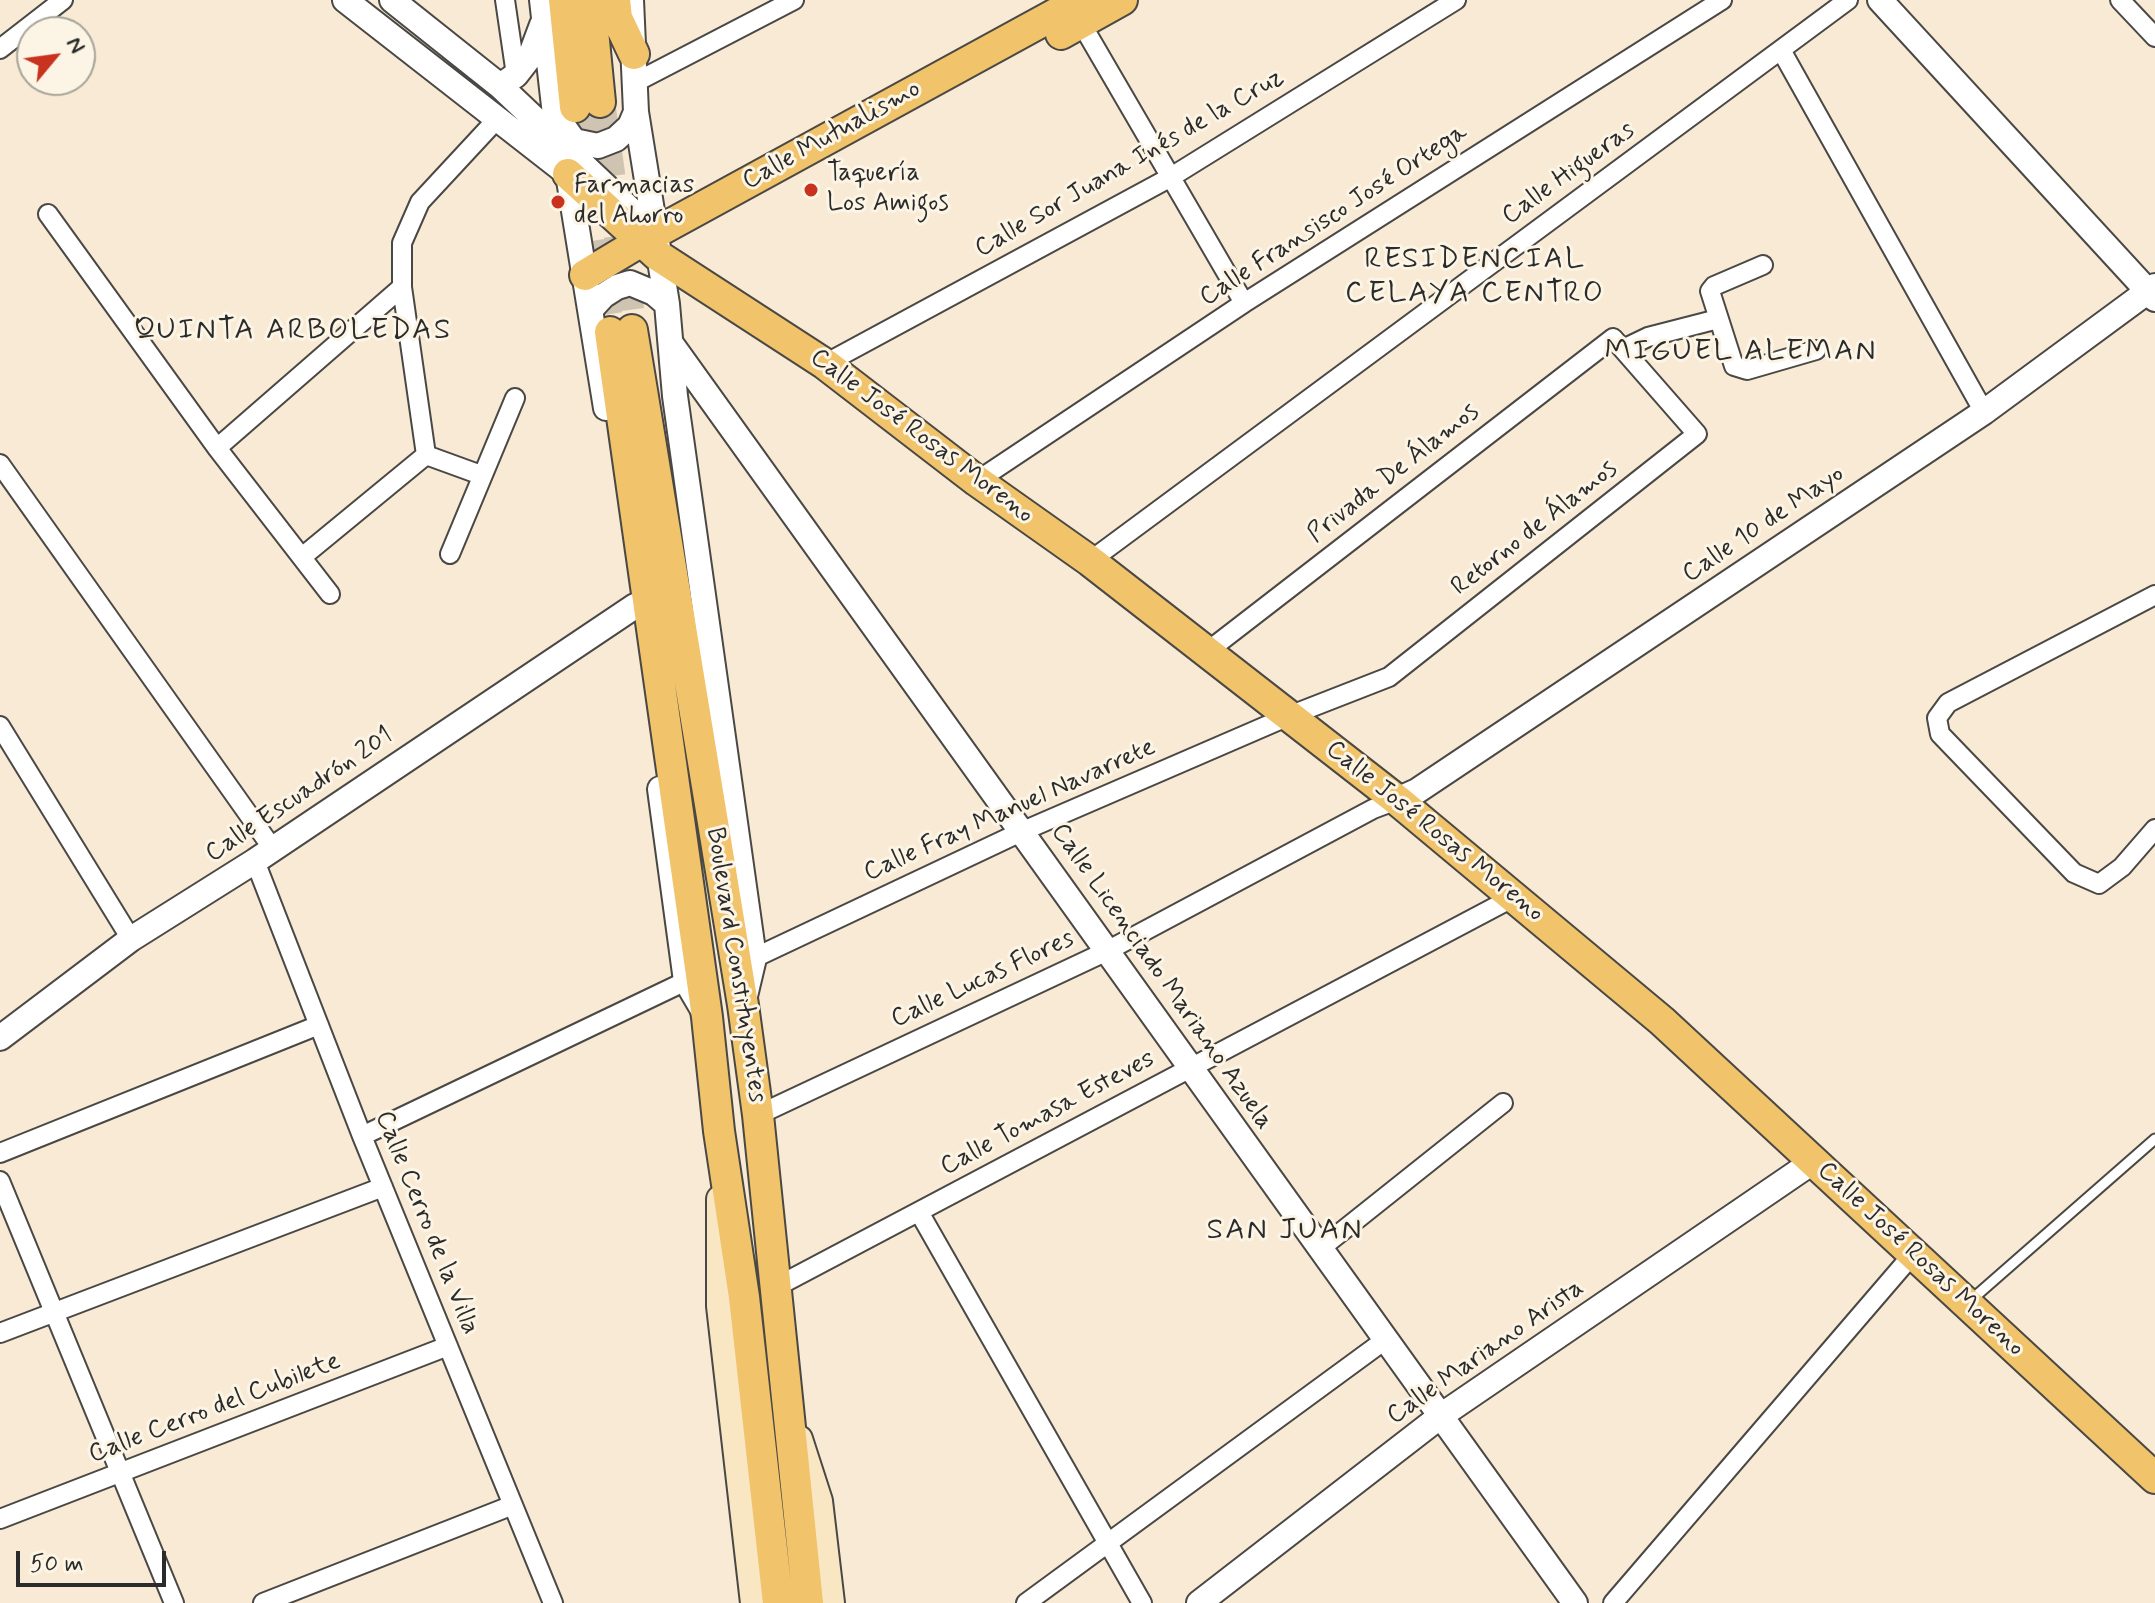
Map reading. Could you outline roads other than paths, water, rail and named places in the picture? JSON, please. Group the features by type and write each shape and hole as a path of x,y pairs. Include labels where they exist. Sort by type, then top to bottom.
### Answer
{"main road":[{"path":"577,108 590,0"},
{"path":"615,0 617,18 634,69"},
{"name":"Calle Mutualismo","path":"585,275 652,243 1075,7 1122,0"},
{"path":"550,6 577,108"},
{"name":"Calle José Rosas Moreno","path":"568,174 652,243 825,364 977,481 1090,561 1397,800 1662,1021 2155,1478"},
{"name":"Boulevard Constituyentes","path":"611,324 743,1005 758,1115 808,1603"},
{"name":"Boulevard Constituyentes","path":"611,324 744,1297 778,1603"},
{"path":"719,1131 720,1306 754,1603"},
{"path":"785,1398 819,1501 831,1603"}],"street":[{"path":"0,49 63,0"},
{"path":"345,0 568,174"},
{"path":"392,0 508,81 652,243"},
{"path":"505,0 508,81"},
{"path":"631,0 636,112 652,243 667,304 675,396 754,958 743,1005"},
{"path":"634,69 794,0"},
{"name":"Calle Sor Juana Inés de la Cruz","path":"825,364 1171,177 1456,0"},
{"name":"Calle Fransisco José Ortega","path":"977,481 1244,303 1722,0"},
{"name":"Calle Higueras","path":"1090,561 1848,0"},
{"path":"1880,0 2153,292"},
{"path":"2120,0 2155,36"},
{"path":"508,81 530,57 550,6"},
{"path":"1075,7 1244,303"},
{"path":"1781,50 1984,412"},
{"path":"577,108 574,141 598,146 616,139 630,126 636,112"},
{"path":"577,108 561,144 585,275 611,324"},
{"path":"426,455 402,287 402,243 420,202 498,118"},
{"path":"48,214 217,448 330,594"},
{"path":"1763,265 1714,286 1710,291 1710,299 1734,366 1747,370 1816,350"},
{"path":"667,304 654,293 630,283 603,296 611,324 635,606 686,981 707,1017"},
{"path":"217,448 402,287"},
{"name":"Calle 10 de Mayo","path":"1397,800 1417,791 1984,412 2153,292"},
{"name":"Privada De Álamos","path":"1208,651 1618,344 1718,319"},
{"name":"Retorno de Álamos","path":"1289,716 1389,677 1697,434 1618,344"},
{"name":"Calle Licenciado Mariano Azuela","path":"672,345 1575,1603"},
{"path":"675,396 700,384"},
{"path":"450,554 515,398"},
{"path":"426,455 481,475"},
{"path":"302,557 426,455"},
{"name":"Calle Cerro de la Villa","path":"0,464 264,855 319,1025 553,1603"},
{"path":"2155,595 1948,703 1937,718 1940,734 2074,873 2099,884 2122,867 2155,829"},
{"name":"Calle Escuadrón 201","path":"0,1038 131,939 264,855 635,606"},
{"name":"Calle Fray Manuel Navarrete","path":"754,958 1023,831 1289,716"},
{"path":"0,726 131,939"},
{"name":"Calle Lucas Flores","path":"758,1115 1105,952 1373,809 1397,800"},
{"name":"Calle Tomasa Esteves","path":"776,1287 1514,897"},
{"path":"362,1136 686,981"},
{"path":"0,1153 319,1025"},
{"path":"1321,1248 1503,1103"},
{"name":"Calle Mariano Arista","path":"1199,1603 1442,1415 1814,1161"},
{"path":"0,1181 174,1603"},
{"path":"0,1333 383,1187"},
{"path":"919,1212 1142,1603"},
{"path":"1613,1603 1913,1254"},
{"path":"1026,1603 1385,1340"},
{"name":"Calle Cerro del Cubilete","path":"0,1519 448,1346"},
{"path":"263,1603 513,1505"}],"lane":[{"path":"1967,1303 2155,1139"}],"tunnel":[{"path":"600,102 632,330"},
{"path":"575,107 610,332"}],"place":[{"name":"Taquería Los Amigos","path":"811,190"},
{"name":"Farmacias del Ahorro","path":"558,202"}],"district":[{"name":"RESIDENCIAL CELAYA CENTRO","path":"1475,278"},
{"name":"QUINTA ARBOLEDAS","path":"293,332"},
{"name":"MIGUEL ALEMAN","path":"1741,353"},
{"name":"SAN JUAN","path":"1285,1232"}]}
